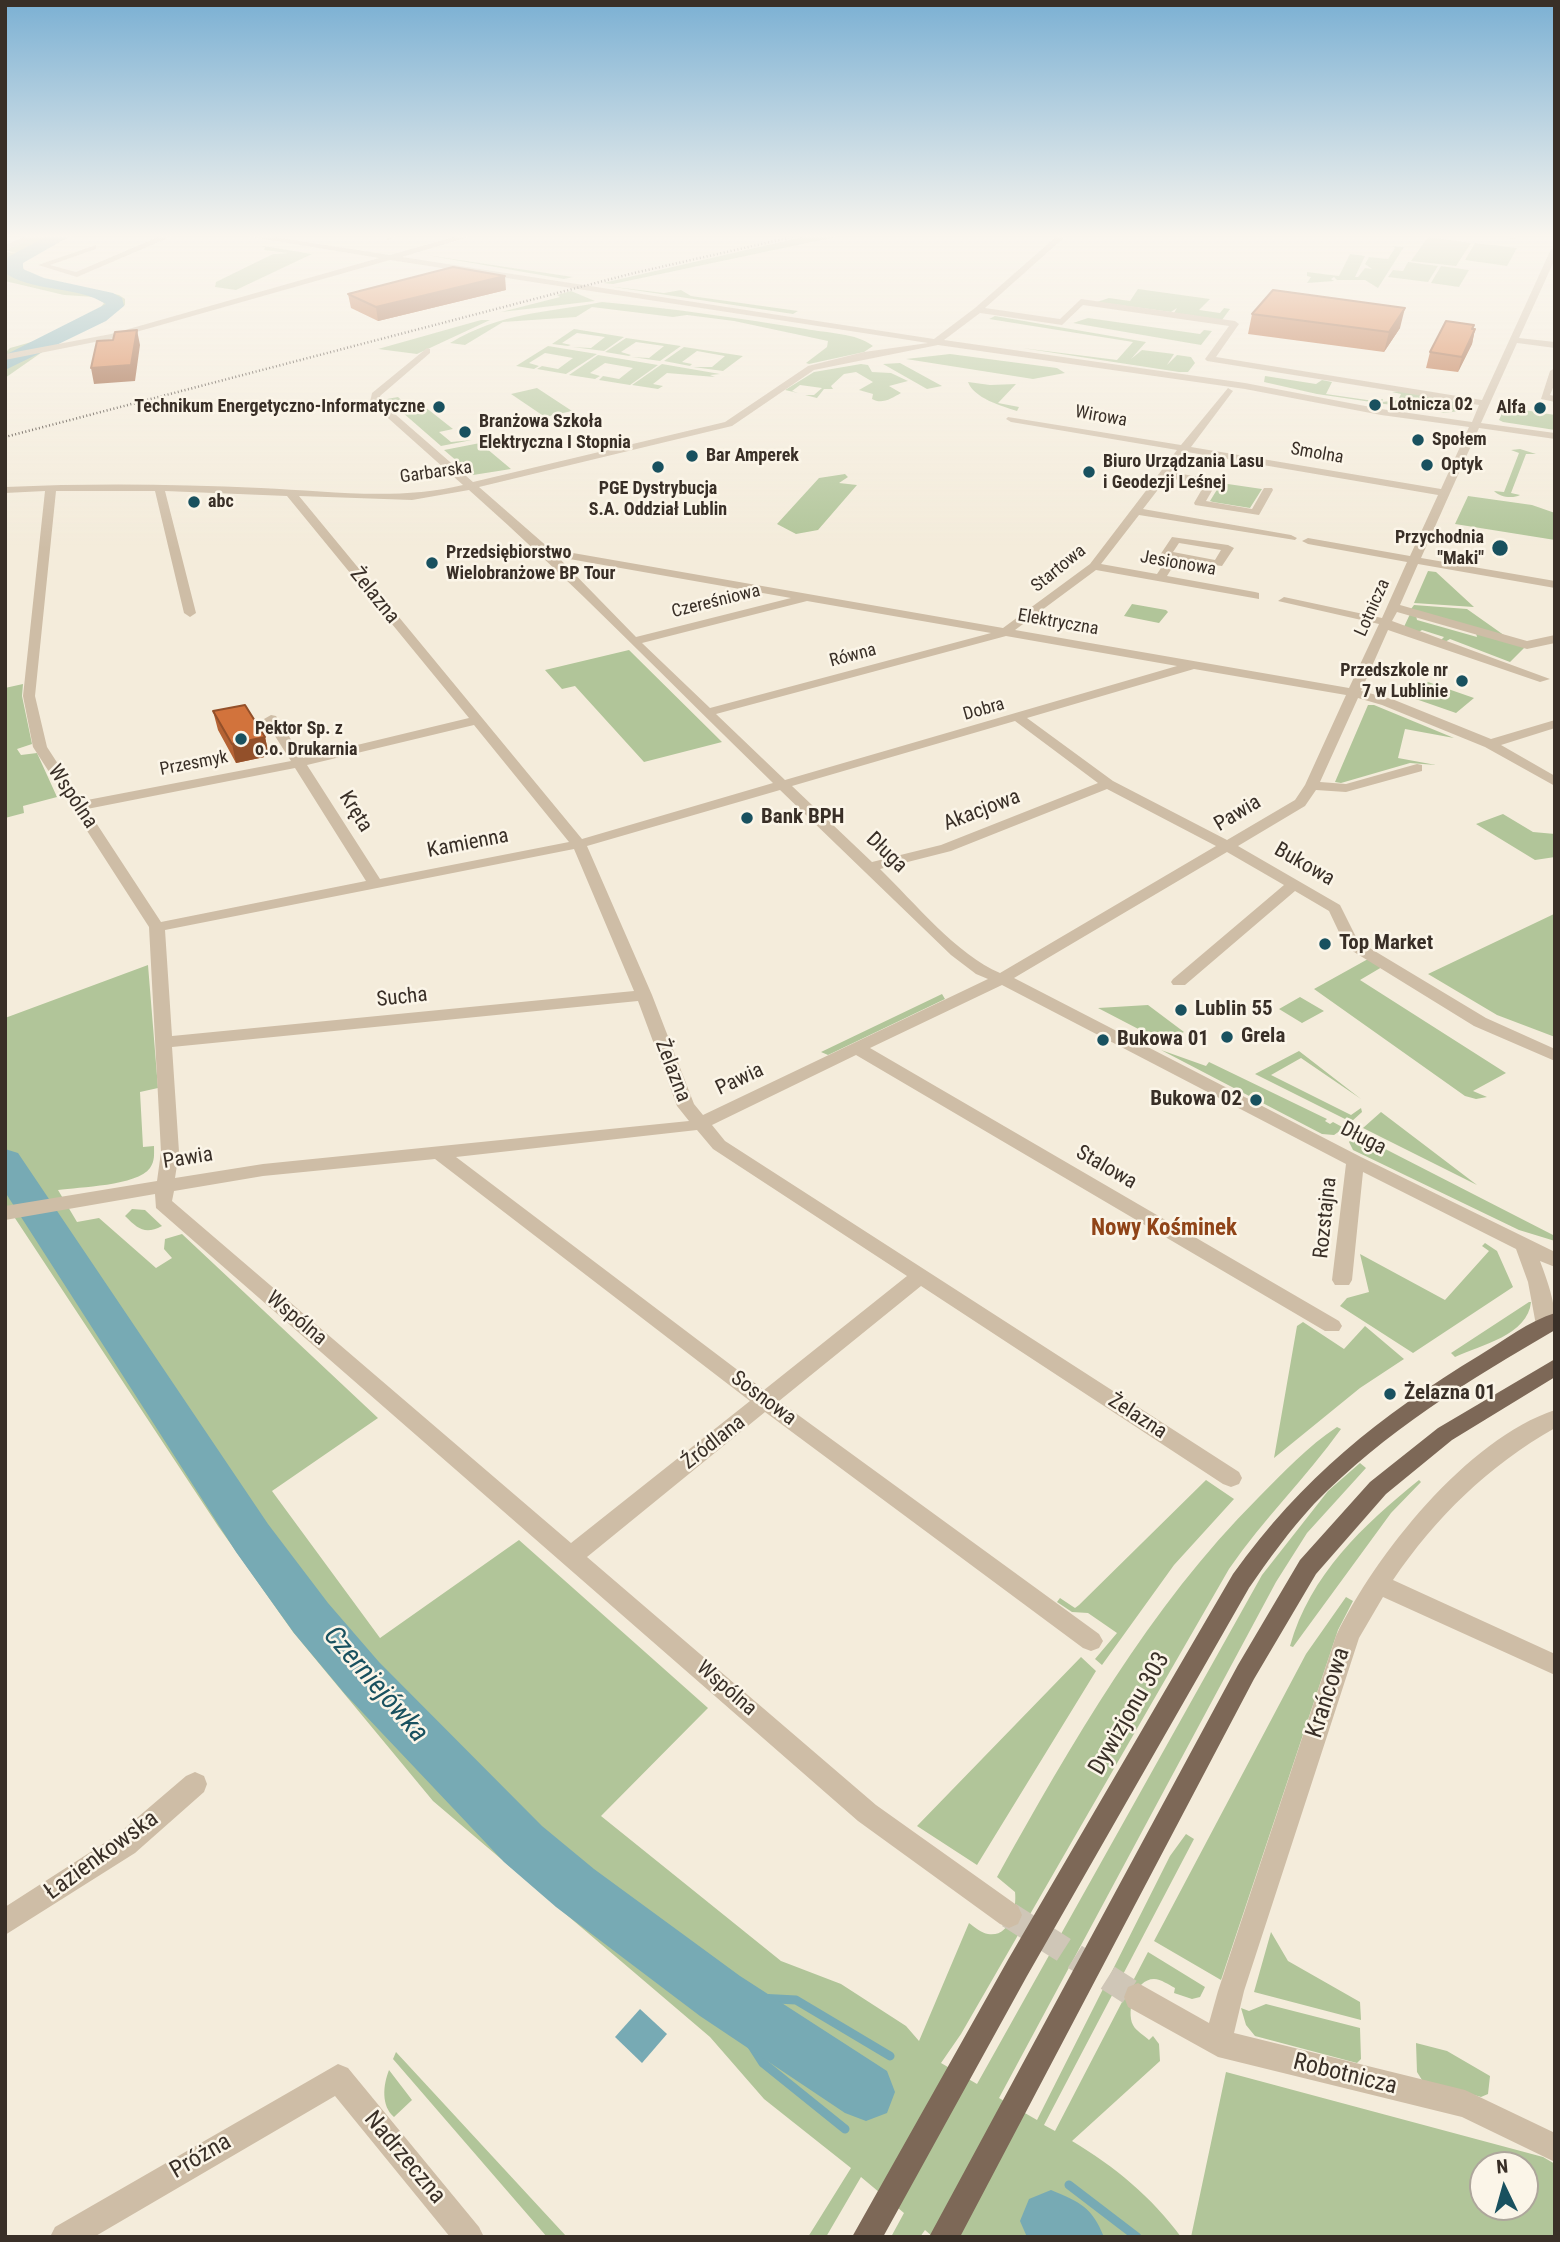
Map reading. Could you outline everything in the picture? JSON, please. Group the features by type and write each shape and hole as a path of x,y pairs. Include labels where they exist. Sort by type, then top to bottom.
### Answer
{"main road":[{"name":"Dywizjonu 303","path":"867,2237 1205,1643 1274,1534 1302,1499 1370,1439 1550,1322"},
{"path":"944,2237 1247,1672 1308,1567 1359,1507 1399,1471 1445,1434 1555,1367"}],"street":[{"path":"5,357 57,349 93,340"},
{"path":"879,340 884,341 888,347 879,353"},
{"path":"903,340 934,344 940,340"},
{"path":"908,340 1022,360 1053,360 1245,386 1381,412 1398,419 1555,436"},
{"path":"1223,340 1209,358 1484,403"},
{"path":"1514,340 1555,345"},
{"name":"Lotnicza","path":"1312,785 1514,340"},
{"name":"Garbarska","path":"5,490 51,487 418,496 471,487 729,424 802,372 845,359 934,344"},
{"name":"Garbarska","path":"845,359 919,352 934,344"},
{"name":"Długa","path":"426,351 373,398 546,552 633,640 957,953 982,971 1003,978 1355,1161 1555,1260"},
{"path":"1228,391 1245,386 1260,368"},
{"path":"1121,370 1228,391 1308,404 1342,406"},
{"path":"1555,371 1544,397 1555,399"},
{"name":"Startowa","path":"1005,632 1094,566 1228,391"},
{"name":"Wirowa","path":"1011,419 1184,449"},
{"path":"1475,428 1555,443"},
{"name":"Smolna","path":"1184,449 1444,493"},
{"path":"1165,474 1212,482 1199,503 1255,513 1268,490"},
{"name":"Wspólna","path":"51,487 29,696 40,747 157,927 170,1152 163,1203 573,1555 867,1813 1009,1915"},
{"path":"161,489 159,492 190,613"},
{"name":"Żelazna","path":"290,492 579,845 644,995 686,1107 698,1124 719,1145 1231,1478"},
{"path":"1137,511 1291,538"},
{"path":"1176,539 1228,548 1218,564 1174,556 1166,555 1176,539"},
{"path":"1308,541 1555,585"},
{"name":"Elektryczna","path":"546,552 1354,693 1387,702 1490,744 1555,782"},
{"path":"1160,579 1174,556"},
{"name":"Jesionowa","path":"1094,566 1255,596"},
{"name":"Czereśniowa","path":"633,640 809,597"},
{"path":"1284,601 1386,622 1392,627 1544,679"},
{"path":"1393,607 1527,645 1555,639"},
{"name":"Równa","path":"708,712 988,639 1005,632"},
{"name":"Dobra","path":"783,786 1194,665"},
{"name":"Bukowa","path":"1019,718 1108,784 1228,847 1335,908 1352,944 1480,1022 1555,1056"},
{"name":"Kręta","path":"271,719 375,883"},
{"name":"Przesmyk","path":"79,806 299,763 479,720"},
{"path":"1490,744 1555,724"},
{"path":"1312,785 1346,788 1417,768"},
{"name":"Akacjowa","path":"868,867 946,848 1108,784"},
{"name":"Pawia","path":"5,1213 263,1170 685,1128 698,1124 1003,978 1300,803 1312,785"},
{"name":"Kamienna","path":"157,927 579,845 783,786"},
{"path":"1179,982 1294,884"},
{"name":"Sucha","path":"165,1042 644,995"},
{"name":"Stalowa","path":"858,1049 1332,1326"},
{"name":"Sosnowa","path":"439,1153 766,1402 1091,1641"},
{"name":"Rozstajna","path":"1342,1280 1355,1161"},
{"path":"1550,1322 1524,1244 1555,1247"},
{"name":"Źródlana","path":"573,1555 920,1276"},
{"name":"Krańcowa","path":"1218,2043 1231,1991 1348,1636 1378,1584 1400,1553 1458,1486 1493,1455 1555,1418"},
{"path":"1378,1584 1555,1665"},
{"name":"Łazienkowska","path":"5,1922 127,1844 195,1783"},
{"name":"Robotnicza","path":"1138,1997 1218,2043 1465,2104 1555,2148"},
{"name":"Próżna","path":"65,2237 338,2078"},
{"name":"Nadrzeczna","path":"338,2078 469,2237"}],"green space":[{"path":"39,340 61,340 5,378 5,353 10,348"},
{"path":"411,340 448,340 417,354 378,349"},
{"path":"456,340 474,340 465,345 450,343"},
{"path":"558,340 567,340 562,343 571,345 568,346 552,344"},
{"path":"602,340 620,340 604,351 572,347 591,348"},
{"path":"624,340 681,346 660,361 632,357 649,358 664,346 636,342 621,352 631,355 629,356 605,352"},
{"path":"822,340 862,340 873,346 864,352 806,363 827,347 828,341"},
{"path":"1118,340 1146,342 1131,359 1142,350 1174,354 1167,365 1177,355 1191,357 1195,363 1188,372 1179,372 1022,348 1117,360 1133,342"},
{"path":"1170,340 1205,340 1201,345"},
{"path":"548,346 597,354 566,374 537,369 542,366 558,369 573,358 545,353 529,363 539,366 534,369 516,366"},
{"path":"684,347 743,356 723,371 693,367 712,367 725,356 697,351 682,362 692,364 690,366 664,361"},
{"path":"950,354 1057,368 1065,373 1033,379 906,359"},
{"path":"598,355 658,365 630,385 599,380 603,376 619,379 633,368 605,363 590,373 600,376 595,379 569,375"},
{"path":"900,363 942,386 927,389 883,364"},
{"path":"662,364 720,374 710,375 715,377 667,373 653,384 663,386 658,389 632,385"},
{"path":"868,365 872,372 891,373 908,381 889,386 901,393 883,401 876,401 872,399 873,394 859,390 873,382 856,372 844,374 831,386 833,389 824,389 817,398 805,395 814,395 822,388 800,385 792,391 798,393 785,390 814,372"},
{"path":"1265,376 1316,384 1322,380 1332,382 1326,394 1374,401 1383,399 1382,402 1398,400 1401,394 1392,392 1400,391 1456,402 1454,408 1458,411 1446,413 1317,394 1264,382"},
{"path":"968,382 1016,384 998,403 1019,407 1017,411 982,397"},
{"path":"537,388 572,411 545,417 511,394"},
{"path":"398,397 408,406 420,403 453,429 439,432 451,442 472,440 441,446 387,399"},
{"path":"1505,407 1555,415 1555,430 1503,422 1499,420"},
{"path":"480,443 511,469 473,475 444,450"},
{"path":"1520,449 1536,454 1526,454 1511,493 1520,495 1499,495 1494,491 1504,492 1519,453 1511,450"},
{"path":"845,474 848,477 839,483 857,485 818,530 796,534 777,524 819,478"},
{"path":"1221,483 1262,489 1250,508 1210,501"},
{"path":"1468,496 1532,505 1555,513 1555,540 1455,524"},
{"path":"1428,571 1436,572 1474,607 1414,603"},
{"path":"1132,604 1168,612 1159,623 1124,616"},
{"path":"1414,605 1467,609 1508,638 1411,609"},
{"path":"1410,614 1416,615 1417,620 1525,647 1510,662 1450,639 1440,641 1444,637 1422,630 1417,633 1403,629"},
{"path":"629,650 722,742 644,762 575,686 562,689 545,670"},
{"path":"1428,682 1474,698 1456,713 1410,697"},
{"path":"23,684 22,696 32,744 17,749 21,755 37,753 57,797 23,806 24,813 5,818 5,688"},
{"path":"1368,705 1374,705 1454,738 1405,729 1398,758 1436,765 1410,763 1341,783 1335,782"},
{"path":"1503,814 1533,832 1555,834 1555,857 1535,860 1476,824"},
{"path":"1554,914 1555,1037 1497,1015 1428,974"},
{"path":"1368,959 1382,967 1360,980 1506,1073 1473,1091 1487,1097 1476,1099 1465,1096 1314,989"},
{"path":"148,965 158,1088 140,1092 143,1147 154,1146 153,1163 143,1174 133,1179 107,1185 58,1190 77,1222 99,1218 156,1268 172,1258 164,1249 165,1239 182,1234 378,1418 272,1491 380,1638 519,1540 708,1708 601,1816 781,1961 841,1984 906,2026 919,2041 969,1923 988,1934 996,1934 1007,1927 1015,1906 1015,1892 997,1877 1084,1727 1147,1630 1219,1540 1258,1498 1316,1443 1337,1427 1341,1429 1229,1569 961,2034 941,2063 977,2084 1262,1575 1328,1491 1360,1463 1366,1468 1307,1533 1276,1582 999,2098 1037,2120 1170,1856 1186,1834 1194,1839 1044,2125 1055,2131 1148,1952 1205,1987 1200,1997 1192,1999 1174,1993 1175,1988 1159,1980 1147,1980 1142,1984 1134,1997 1131,2019 1138,2031 1149,2040 1153,2036 1159,2044 1160,2061 1072,2141 1131,2183 1158,2209 1181,2237 933,2237 925,2230 920,2237 891,2237 904,2213 861,2177 826,2237 808,2237 851,2168 764,2099 710,2037 433,1801 293,1632 218,1526 5,1203 5,1018"},
{"path":"942,994 945,999 828,1055 821,1052"},
{"path":"1300,997 1324,1011 1302,1023 1279,1009"},
{"path":"1148,1005 1184,1032 1167,1039 1146,1033 1098,1008"},
{"path":"1161,1050 1206,1066 1209,1062 1327,1119 1325,1121 1330,1124 1333,1122 1344,1128 1334,1135 1322,1134"},
{"path":"1299,1051 1361,1099 1301,1058 1271,1075 1351,1115 1361,1108 1362,1112 1351,1122 1255,1074"},
{"path":"1381,1112 1477,1185 1363,1128"},
{"path":"1356,1134 1555,1236 1555,1241 1519,1230 1353,1150 1349,1142"},
{"path":"132,1209 145,1210 162,1226 151,1230 138,1227 125,1216"},
{"path":"1485,1243 1497,1251 1513,1287 1413,1353 1340,1306 1347,1298 1369,1292 1360,1254 1445,1300 1489,1251 1482,1246"},
{"path":"1529,1302 1528,1313 1522,1323 1512,1331 1455,1357 1451,1353"},
{"path":"1303,1322 1344,1349 1365,1326 1404,1359 1360,1388 1274,1458 1297,1326"},
{"path":"1206,1480 1234,1499 1174,1565 1102,1665 1095,1659 1117,1633 1088,1613 1072,1612 1057,1602 1060,1598 1075,1608 1079,1605"},
{"path":"1419,1480 1421,1482 1391,1513 1293,1647 1290,1646 1311,1596 1341,1553 1378,1515"},
{"path":"1346,1597 1353,1601 1338,1630 1221,1980 1154,1941 1306,1654"},
{"path":"1081,1657 1096,1671 977,1865 917,1826"},
{"path":"1271,1932 1288,1961 1360,2002 1361,2020 1254,1992"},
{"path":"1266,2004 1360,2028 1361,2059 1357,2063 1255,2036 1246,2025 1241,2008 1249,2011"},
{"path":"1416,2043 1447,2051 1490,2076 1488,2094 1481,2097 1422,2080 1417,2072"},
{"path":"396,2052 566,2237 547,2237 393,2059"},
{"path":"389,2070 412,2100 394,2117 387,2107 384,2095"},
{"path":"1226,2072 1521,2151 1469,2151 1469,2221 1539,2221 1539,2156 1543,2157 1555,2164 1555,2237 1191,2237"}],"water":[{"path":"640,2009 667,2034 642,2063 615,2037"}],"building":[{"path":"135,340 131,365 91,368 97,341"},
{"path":"1436,340 1470,340 1462,357 1430,352"},
{"path":"245,705 265,737 232,744 213,711"}],"waterway":[{"name":"Czerniejówka","path":"5,364 48,340"},
{"name":"Czerniejówka","path":"5,1162 252,1538 311,1618 362,1678 523,1844 575,1888 720,1996 866,2092"},
{"name":"Czerniejówka","path":"845,2129 763,2063 720,1996 796,2000 890,2056"},
{"path":"1069,2185 1137,2237"},
{"name":"Czerniejówka","path":"1051,2221 1073,2237"}],"tunnel":[{"path":"1009,1915 1138,1997"}],"railway":[{"path":"5,437 378,340"}],"place":[{"name":"Lotnicza 02","path":"1375,405"},
{"name":"Technikum Energetyczno-Informatyczne","path":"439,407"},
{"name":"Alfa","path":"1540,408"},
{"name":"Branżowa Szkoła Elektryczna I Stopnia","path":"465,432"},
{"name":"Społem","path":"1418,440"},
{"name":"Bar Amperek","path":"692,456"},
{"name":"Optyk","path":"1427,465"},
{"name":"PGE Dystrybucja S.A. Oddział Lublin","path":"658,467"},
{"name":"Biuro Urządzania Lasu i Geodezji Leśnej","path":"1089,472"},
{"name":"abc","path":"194,502"},
{"name":"Przychodnia \"Maki\"","path":"1500,548"},
{"name":"Przedsiębiorstwo Wielobranżowe BP Tour","path":"432,563"},
{"name":"Przedszkole nr 7 w Lublinie","path":"1462,681"},
{"name":"Pektor Sp. z o.o. Drukarnia","path":"241,739"},
{"name":"Bank BPH","path":"747,818"},
{"name":"Top Market","path":"1325,944"},
{"name":"Lublin 55","path":"1181,1010"},
{"name":"Grela","path":"1227,1037"},
{"name":"Bukowa 01","path":"1103,1040"},
{"name":"Bukowa 02","path":"1256,1100"},
{"name":"Żelazna 01","path":"1390,1394"}],"district":[{"name":"Nowy Kośminek","path":"1164,1229"}]}
